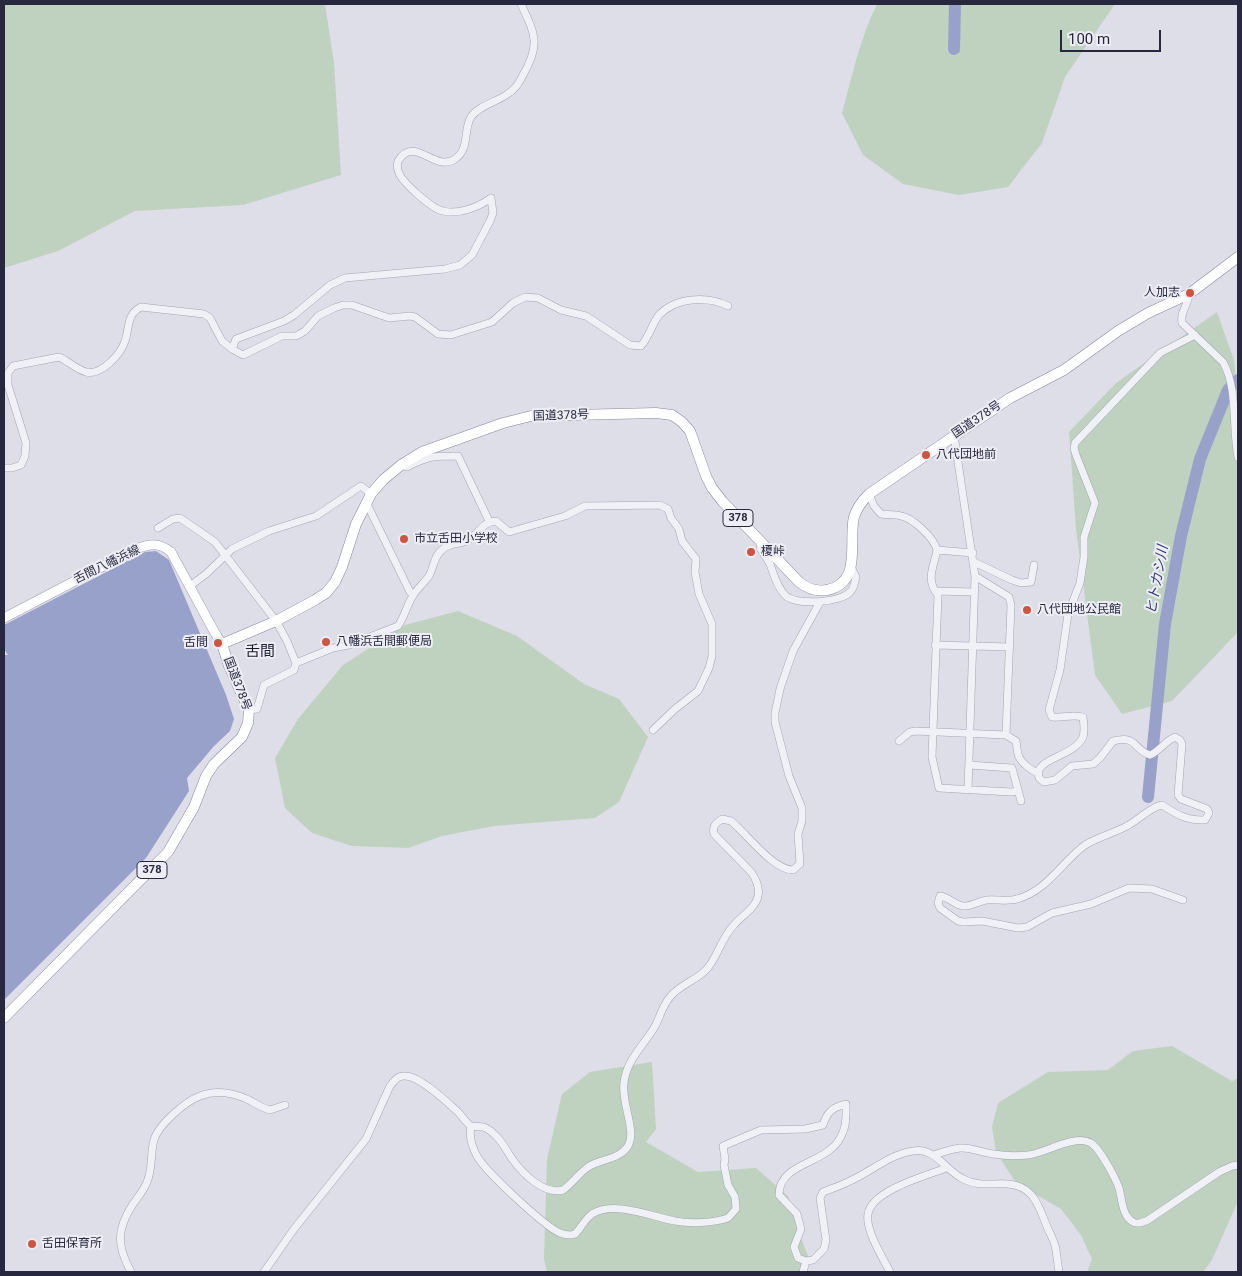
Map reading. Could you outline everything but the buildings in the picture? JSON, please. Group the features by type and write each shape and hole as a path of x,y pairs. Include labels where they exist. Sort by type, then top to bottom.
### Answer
{"highway":[{"name":"国道378号","path":"4,1018 168,852 194,807 206,776 214,764 242,737 248,723 249,710 229,666 222,644 276,621 326,592 336,582 356,524 369,498 383,480 401,465 422,452 503,423 531,416 656,413 672,416 682,422 690,431 706,476 712,488 723,502 799,582 808,589 820,591 835,588 846,580 851,567 853,555 852,527 855,514 869,494 1010,398 1064,370 1148,313 1189,294 1238,257"}],"main road":[{"name":"舌間八幡浜線","path":"4,618 136,549 150,544 164,546 171,552 214,633 222,644"}],"street":[{"path":"232,349 236,339 284,322 330,285 345,278 445,269 460,265 472,255 493,212 491,198 480,205 458,211 444,212 437,209 403,180 399,173 398,161 405,153 413,151 420,152 442,162 455,159 464,148 472,116 516,88 528,67 535,43 533,28 521,4"},
{"path":"1189,294 1189,302 1182,311 1182,323 1223,362 1227,369 1238,457"},
{"path":"4,468 21,465 25,456 26,443 8,385 8,373 13,366 59,357 84,372 94,373 103,370 125,342 134,311 141,307 204,314 210,318 222,341 244,355 282,336 296,336 305,331 318,316 343,305 352,305 389,318 415,317 438,334 444,336 492,322 513,303 525,297 538,298 561,310 586,316 621,340 636,346 641,346 645,342 659,316 669,307 684,301 703,299 718,301 728,306"},
{"path":"1183,900 1152,889 1129,888 1091,904 1052,914 1027,927 1018,928 982,921 964,922 951,917 940,908 938,903 940,896 966,906 986,900 1011,901 1028,895 1049,880 1086,845 1139,819 1154,807 1162,805 1182,817 1196,820 1205,820 1209,813 1207,809 1181,799 1178,795 1182,744 1175,737 1157,752 1150,755 1145,754 1131,740 1112,741 1100,758 1093,764 1072,766 1050,782 1044,782 1039,778 1038,773 1041,766 1075,747 1082,739 1085,729 1083,717 1075,715 1060,718 1052,717 1048,710 1060,670 1068,614 1080,583 1084,557 1084,537 1095,503 1074,448 1075,443 1160,353 1195,335"},
{"path":"952,436 955,442 975,576 968,789"},
{"path":"401,465 407,468 432,456 458,456 489,521"},
{"path":"190,586 206,574 232,549 269,531 316,516 361,486 369,498 410,592 414,594"},
{"path":"869,494 874,506 881,514 902,516 911,521 927,533 935,542 937,550 930,579 931,585 938,595 932,757 939,788 1011,792 1018,790"},
{"path":"296,663 333,648 349,646 398,626 414,594 423,586 430,574 442,549 450,544 463,543 470,540 489,521 496,521 509,532 565,516 585,506 660,505 668,509 682,541 696,559 695,572 699,594 712,624 712,656 709,668 698,691 653,730"},
{"path":"158,528 173,519 180,518 207,535 226,555 276,621 288,641 296,663 294,670 264,685 257,709 249,710"},
{"path":"762,543 760,548 769,562 779,587 787,598 798,601 820,602 844,596 851,591 856,577 851,567"},
{"path":"937,550 973,553"},
{"path":"974,562 1021,583 1031,582 1034,565"},
{"path":"975,576 1009,597 1011,605 1006,735"},
{"path":"935,591 974,592"},
{"path":"264,1272 294,1229 366,1139 382,1102 394,1080 400,1076 406,1076 420,1082 438,1094 472,1126 483,1127 495,1134 514,1162 526,1174 550,1191 563,1190 587,1168 619,1155 628,1145 631,1132 624,1100 624,1082 625,1075 634,1057 656,1026 664,1005 669,998 674,992 707,968 728,931 753,906 758,895 755,878 714,834 712,829 714,825 722,819 731,821 777,865 783,868 793,870 800,864 798,834 802,821 802,808 789,776 775,722 775,713 780,689 793,651 820,602"},
{"path":"936,645 1010,647"},
{"path":"899,741 910,732 1006,735 1016,741 1018,756 1021,760 1038,773"},
{"path":"969,765 1012,768 1021,802"},
{"path":"131,1272 120,1250 121,1229 132,1205 145,1187 150,1174 154,1140 162,1126 190,1102 200,1096 210,1094 219,1093 238,1096 270,1110 285,1105"},
{"path":"472,1126 470,1139 480,1161 503,1185 549,1226 560,1233 571,1236 575,1234 592,1214 607,1209 635,1211 700,1223 728,1218 736,1209 735,1197 728,1188 723,1146 761,1130 805,1129 823,1125 826,1116 835,1106 846,1104 846,1125 838,1142 832,1149 821,1156 789,1173 780,1183 779,1195 797,1214 802,1229 794,1247 798,1258 806,1261 813,1260 824,1249 826,1240 820,1198 823,1192 850,1181 884,1161 903,1153 921,1150 928,1151 946,1168 972,1183 979,1185 1009,1184 1031,1193 1036,1200 1054,1242 1059,1272"},
{"path":"934,1155 946,1150 962,1148 995,1154 1028,1155 1042,1153 1067,1143 1085,1141 1098,1148 1119,1188 1123,1208 1133,1222 1137,1223 1148,1220 1219,1172 1238,1165"},
{"path":"890,1272 871,1233 868,1219 870,1209 879,1198 896,1188 946,1168"},
{"path":"803,1272 806,1261"}],"green space":[{"path":"4,4 325,4 334,63 341,175 243,205 135,211 58,251 4,268"},
{"path":"877,4 1115,4 1065,77 1042,143 1008,187 959,195 903,184 863,155 842,113 861,44"},
{"path":"1217,312 1234,360 1238,398 1238,632 1172,701 1122,714 1095,675 1076,529 1069,432 1116,383"},
{"path":"458,611 517,636 584,684 619,699 648,737 619,802 595,818 494,826 442,836 408,848 352,846 312,833 285,808 275,758 298,719 343,665 405,625"},
{"path":"1172,1046 1232,1081 1238,1078 1238,1201 1212,1260 1203,1272 1087,1272 1092,1259 1081,1235 1061,1209 1016,1183 996,1152 992,1127 998,1103 1048,1072 1108,1070 1133,1051"},
{"path":"652,1062 656,1129 646,1142 698,1172 756,1168 788,1196 796,1225 810,1261 806,1272 547,1272 544,1259 547,1159 562,1094 590,1072"}],"water":[{"path":"156,551 169,560 226,695 234,719 230,731 214,746 187,778 189,791 146,858 4,1000 4,655 8,655 4,649 4,625 145,552"}],"waterway":[{"path":"954,49 955,4"},
{"name":"ヒトカシ川","path":"1148,797 1165,624 1181,536 1200,459 1228,390 1238,380"}],"place":[{"name":"人加志","path":"1190,293"},
{"name":"八代団地前","path":"926,455"},
{"name":"市立舌田小学校","path":"404,539"},
{"name":"榎峠","path":"751,552"},
{"name":"八代団地公民館","path":"1027,610"},
{"name":"八幡浜舌間郵便局","path":"326,642"},
{"name":"舌間","path":"218,643"},
{"name":"舌田保育所","path":"32,1244"}],"district":[{"name":"舌間","path":"260,652"}]}
